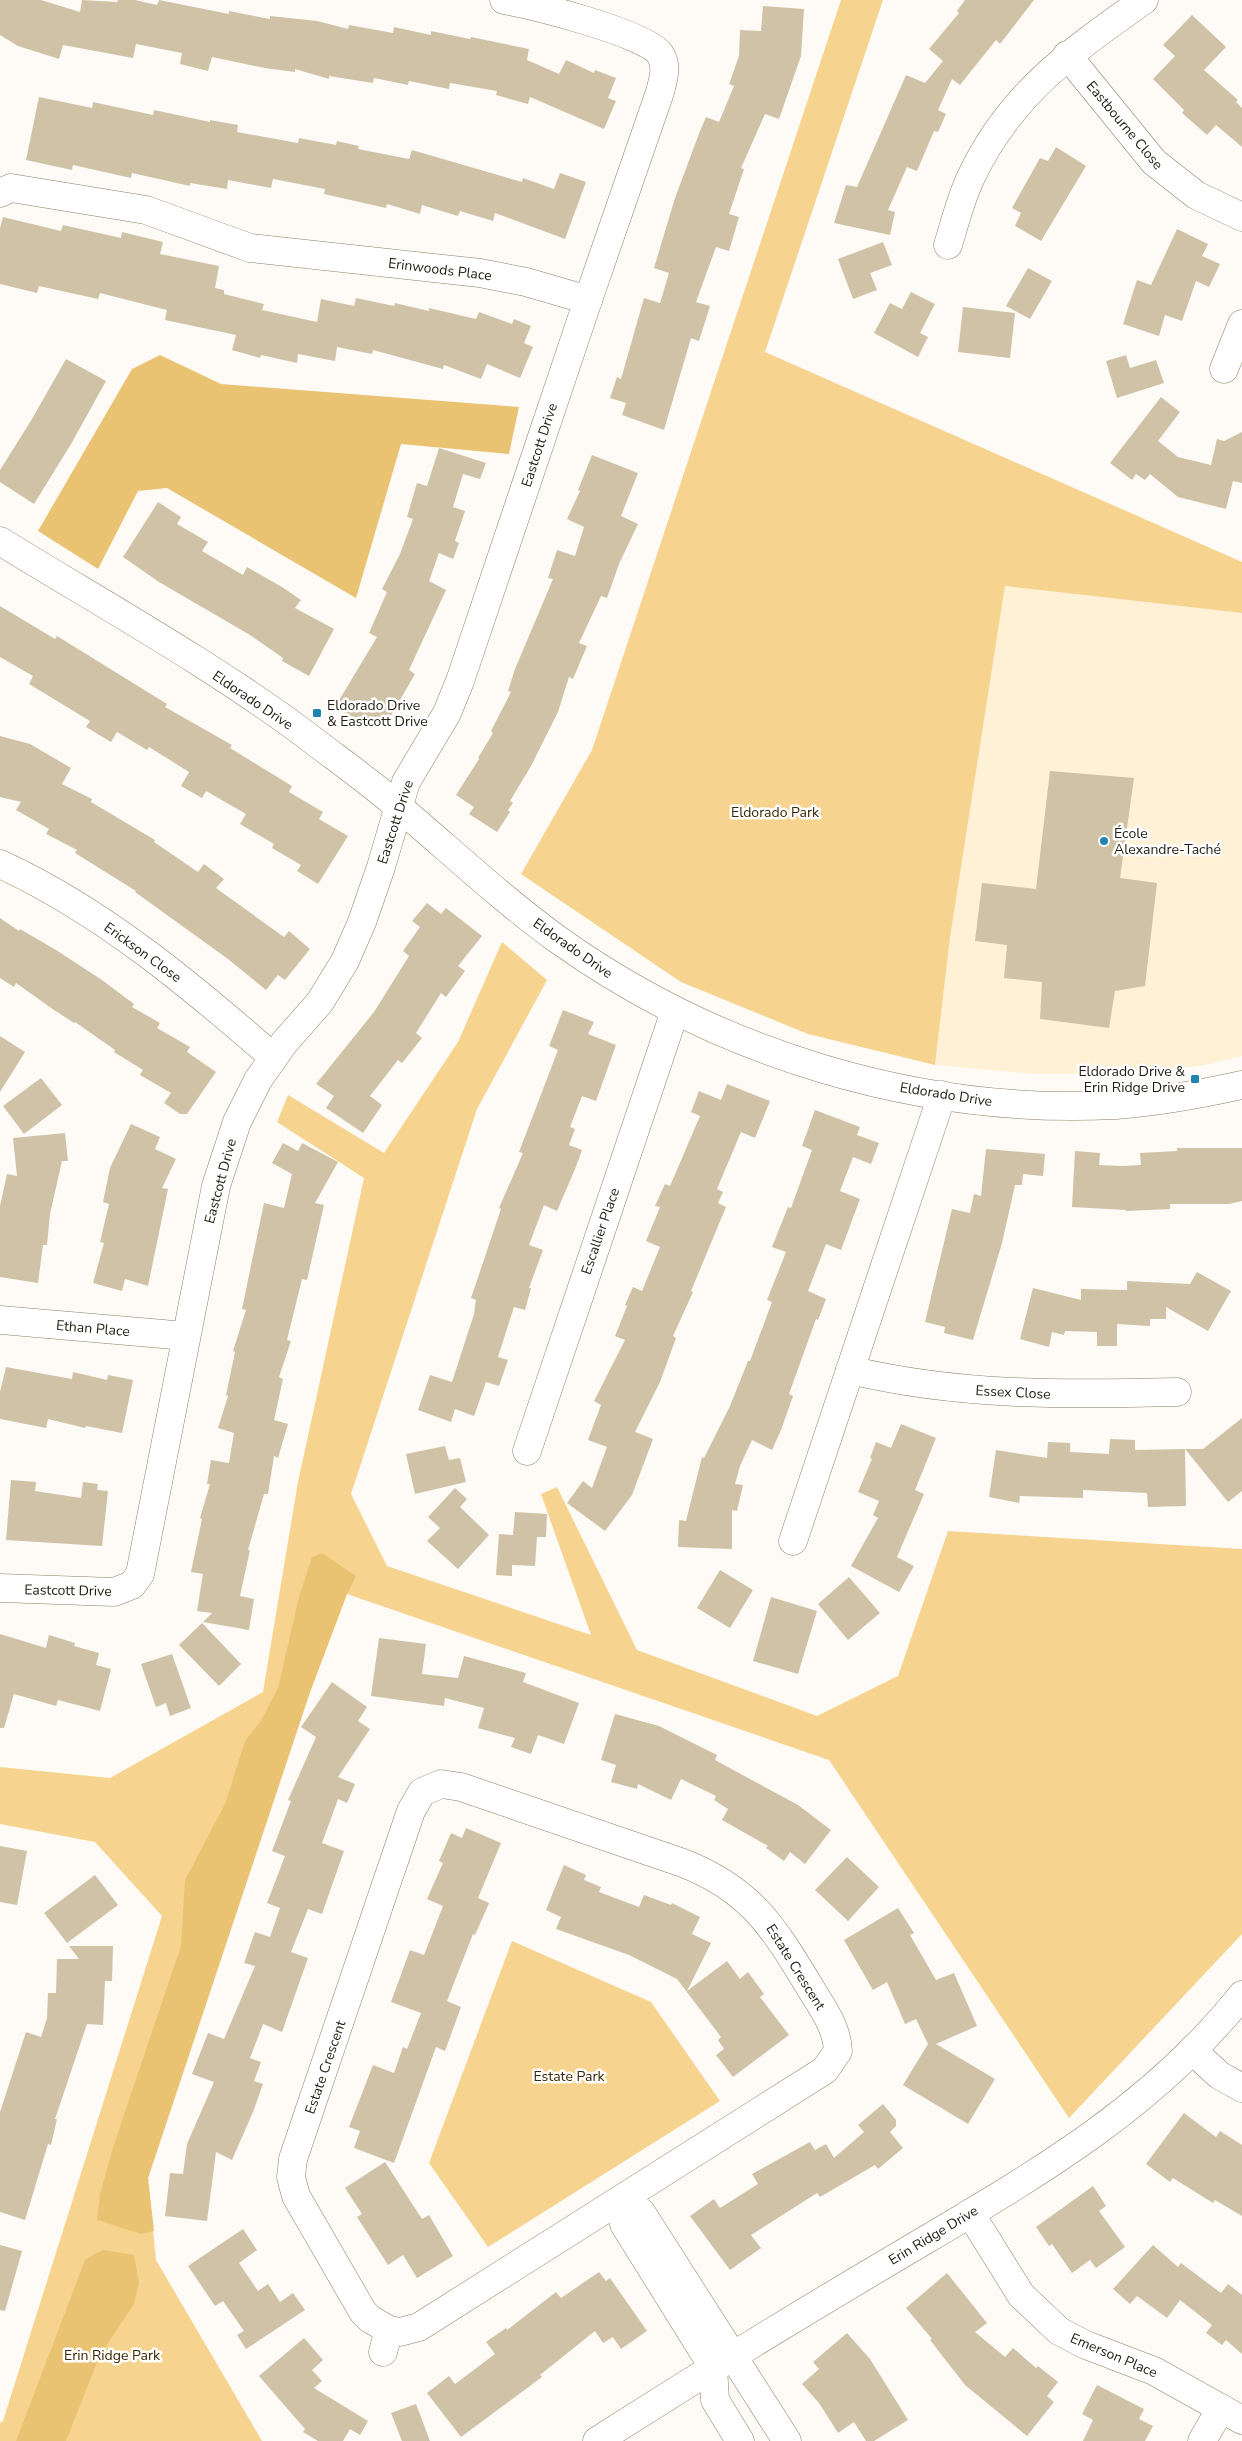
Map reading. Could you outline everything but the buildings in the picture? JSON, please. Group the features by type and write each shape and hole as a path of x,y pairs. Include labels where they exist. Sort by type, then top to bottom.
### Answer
{"street":[{"name":"Eastcott Drive","path":"0,1588 105,1592 122,1590 132,1585 140,1574 144,1563 216,1186 228,1144 246,1101 273,1057 320,1002 345,961 362,922 406,782 446,713 460,681 660,92 664,64 660,55 652,46 566,15 504,0"},
{"path":"948,245 968,183 992,139 1031,88 1067,55 1144,0"},
{"name":"Eastbourne Close","path":"1067,55 1154,162 1196,195 1242,217"},
{"name":"Erinwoods Place","path":"0,193 11,188 146,210 250,248 480,273 526,282 588,300"},
{"path":"1224,369 1242,324"},
{"name":"Eldorado Drive","path":"0,541 260,703 399,807 494,889 558,939 618,979 675,1011 738,1040 803,1063 860,1079 942,1095 1015,1105 1078,1106 1153,1101 1242,1085"},
{"name":"Erickson Close","path":"0,864 61,896 134,944 187,983 273,1057"},
{"name":"Escallier Place","path":"528,1451 675,1011"},
{"path":"793,1541 942,1095"},
{"name":"Ethan Place","path":"0,1320 186,1336"},
{"name":"Essex Close","path":"850,1370 892,1380 971,1391 1051,1395 1177,1392"},
{"name":"Estate Crescent","path":"424,1778 441,1784 461,1787 683,1862 714,1876 746,1899 778,1935 848,2053 825,2070 620,2200 419,2327 400,2332 386,2341 364,2312 301,2206 292,2186 291,2177 294,2159 411,1811 424,1778"},
{"name":"Erin Ridge Drive","path":"597,2441 722,2361 1082,2144 1141,2098 1223,2019 1242,1995"},
{"path":"1192,2050 1219,2075 1242,2088"},
{"path":"620,2200 624,2224 722,2361 787,2441"},
{"name":"Emerson Place","path":"970,2213 1021,2295 1058,2331 1086,2345 1154,2371 1231,2414 1202,2441"},
{"path":"722,2361 715,2400 740,2441"}],"shaded area":[{"path":"160,355 221,384 519,407 509,454 401,444 356,598 167,488 138,491 98,569 38,531 132,369"},
{"name":"École Alexandre-Taché","path":"1005,586 1242,613 1242,1056 1205,1065 1161,1071 1105,1074 1033,1074 935,1065 950,938"},
{"path":"322,1553 356,1576 347,1594 310,1692 148,2178 154,2231 141,2234 97,2220 100,2194 113,2147 181,1946 185,1880 225,1804 245,1741 260,1722 278,1688 299,1597 312,1557"},
{"path":"104,2250 134,2255 139,2283 134,2304 100,2355 66,2441 16,2441 85,2260"}],"green space":[{"name":"Eldorado Park","path":"841,0 883,0 765,352 1242,562 1242,613 1005,586 950,938 935,1065 808,1034 681,982 521,874 592,750"},
{"name":"Erin Ridge Park","path":"502,942 547,980 477,1109 351,1494 387,1566 591,1635 541,1494 557,1487 637,1650 817,1716 898,1676 948,1531 1242,1549 1242,1934 1069,2118 829,1760 347,1594 310,1692 148,2178 156,2260 262,2441 0,2441 0,2423 3,2421 162,1916 95,1842 0,1824 0,1767 110,1778 263,1692 298,1482 364,1178 277,1122 288,1095 384,1153 458,1042"},
{"name":"Estate Park","path":"512,1941 651,2002 720,2101 488,2247 429,2163"}],"place":[{"name":"Eldorado Drive & Eastcott Drive","path":"317,713"},
{"name":"École Alexandre-Taché","path":"1104,841"},
{"name":"Eldorado Drive & Erin Ridge Drive","path":"1195,1079"}]}
